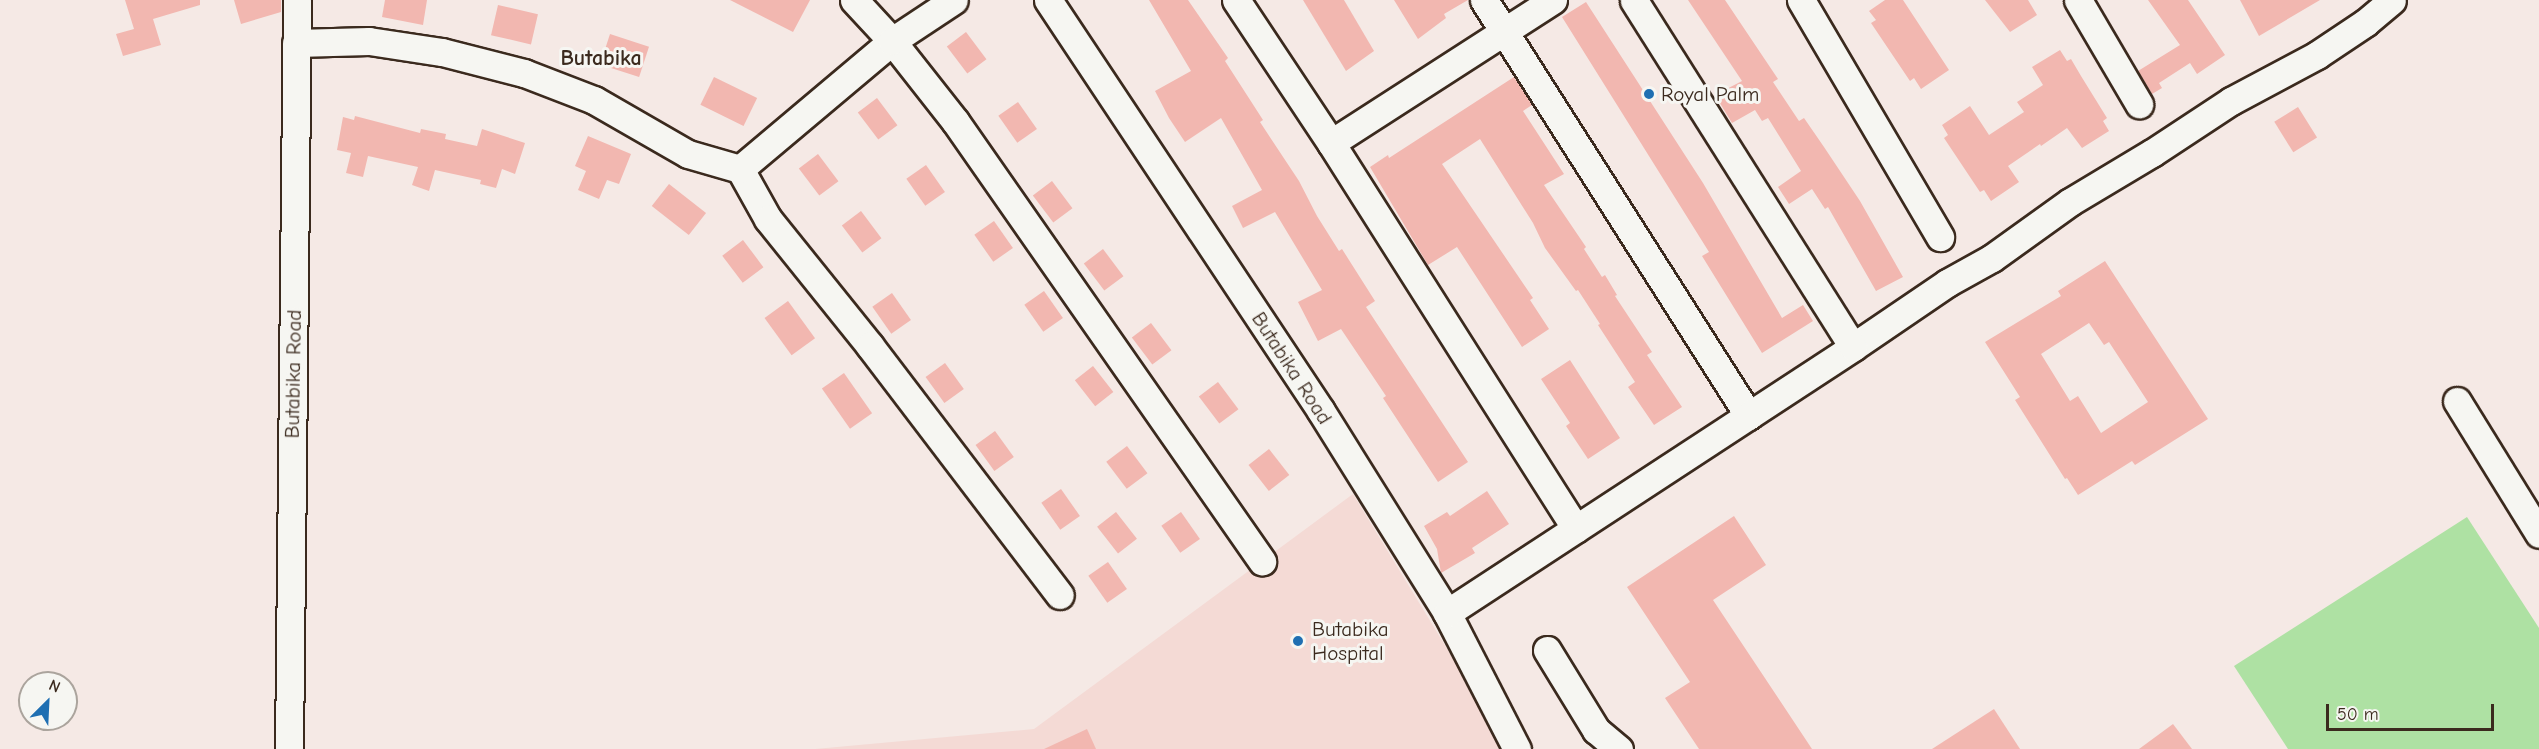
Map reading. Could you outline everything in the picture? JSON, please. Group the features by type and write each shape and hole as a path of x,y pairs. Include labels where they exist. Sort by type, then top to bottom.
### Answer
{"street":[{"name":"Butabika Road","path":"289,749 297,0"},
{"path":"854,0 892,41 955,121 1262,561"},
{"path":"740,169 892,41 954,0"},
{"name":"Butabika Road","path":"1048,0 1321,411 1447,614 1517,749"},
{"path":"1236,0 1331,143 1576,529"},
{"path":"1484,0 1749,416"},
{"path":"1331,143 1553,0"},
{"path":"1634,0 1853,347"},
{"path":"1801,0 1940,237"},
{"path":"2078,0 2139,104"},
{"path":"1447,614 1947,283 1992,258 2070,202 2152,153 2231,101 2317,55 2365,23 2392,0"},
{"path":"296,44 369,41 442,52 524,73 594,100 688,154 740,169 768,219 1060,594"},
{"path":"2457,401 2539,534"},
{"path":"1547,650 1596,730 1619,749"}],"shaded area":[{"name":"Butabika Hospital","path":"1353,494 1491,721 1503,749 815,749 1034,729"}],"green space":[{"path":"2467,517 2539,628 2539,749 2288,749 2234,666"}],"building":[{"path":"125,0 200,0 200,5 153,19 161,45 123,56 116,34 134,29"},
{"path":"234,0 281,0 281,12 241,24"},
{"path":"385,0 427,0 423,25 382,17"},
{"path":"730,0 810,0 793,32"},
{"path":"1149,0 1188,0 1228,58 1225,61 1263,120 1260,122 1299,181 1317,216 1339,251 1342,249 1375,301 1366,307 1468,462 1438,482 1383,398 1386,396 1341,329 1318,341 1298,302 1322,290 1275,212 1243,228 1232,206 1262,190 1221,118 1185,142 1169,118 1155,91 1191,71"},
{"path":"1303,0 1344,0 1374,51 1346,71"},
{"path":"1394,0 1468,0 1444,14 1446,18 1418,39"},
{"path":"1688,0 1725,0 1778,79 1773,82 1799,121 1804,118 1860,201 1903,277 1876,291 1828,207 1825,209 1812,189 1789,204 1778,187 1801,171 1768,118 1762,121 1755,110 1732,123 1715,95 1742,81"},
{"path":"1885,0 1903,0 1949,70 1921,89 1914,78 1910,81 1871,23 1876,20 1869,11"},
{"path":"1985,0 2028,0 2037,15 2010,32"},
{"path":"2148,0 2188,0 2225,55 2197,74 2190,63 2159,83 2162,88 2152,94 2138,71 2180,45"},
{"path":"2240,0 2320,0 2259,36"},
{"path":"1586,2 1703,183 1782,318 1803,305 1813,321 1762,353 1702,256 1709,252 1562,17"},
{"path":"498,5 538,14 531,44 491,35"},
{"path":"966,32 986,59 967,74 947,46"},
{"path":"610,34 649,47 639,77 600,64"},
{"path":"2060,50 2067,61 2071,59 2107,118 2103,121 2109,131 2082,148 2067,128 2041,146 2040,144 2008,166 2019,182 1991,201 1984,190 1980,192 1944,138 1948,135 1942,125 1970,106 1989,135 2024,112 2017,102 2043,85 2032,67"},
{"path":"714,77 757,98 744,126 700,105"},
{"path":"1514,77 1532,105 1523,111 1564,174 1544,185 1586,247 1584,249 1602,277 1605,275 1617,295 1615,296 1652,352 1647,355 1682,407 1654,425 1628,387 1635,382 1598,325 1600,324 1578,290 1576,291 1545,248 1533,223 1480,139 1442,164 1533,298 1530,300 1549,329 1522,347 1457,247 1428,265 1370,167 1388,155 1389,158"},
{"path":"877,98 897,125 878,140 858,112"},
{"path":"1018,102 1037,129 1017,143 998,116"},
{"path":"2298,107 2317,138 2293,152 2274,122"},
{"path":"355,116 420,133 421,129 446,134 445,139 477,146 482,129 525,143 515,174 502,169 496,188 480,184 481,180 435,170 429,191 412,185 418,167 368,156 363,177 346,173 351,153 337,150 343,117 354,120"},
{"path":"588,136 631,154 619,184 607,180 599,199 578,190 586,171 575,166"},
{"path":"818,154 838,181 819,196 799,168"},
{"path":"926,165 945,192 925,206 906,179"},
{"path":"1052,181 1072,208 1053,223 1033,195"},
{"path":"669,184 706,213 689,235 652,206"},
{"path":"861,211 881,238 862,253 842,225"},
{"path":"994,221 1013,248 993,262 974,235"},
{"path":"743,240 763,267 743,283 722,256"},
{"path":"1103,249 1123,276 1104,291 1084,263"},
{"path":"2105,261 2208,419 2135,465 2132,461 2078,495 2067,478 2065,479 2015,400 2020,397 1985,342 2061,296 2058,291","holes":["2089,323 2104,345 2109,342 2148,402 2101,433 2078,396 2070,401 2041,354"]},
{"path":"1044,291 1063,318 1043,332 1024,305"},
{"path":"892,293 911,320 891,334 872,307"},
{"path":"788,301 815,338 792,355 765,318"},
{"path":"1151,323 1171,350 1152,365 1132,337"},
{"path":"1570,360 1620,438 1588,459 1566,426 1570,423 1541,379"},
{"path":"945,363 964,389 944,403 926,377"},
{"path":"1093,366 1113,392 1095,406 1075,380"},
{"path":"844,373 872,413 850,429 822,388"},
{"path":"1218,382 1238,409 1219,424 1199,396"},
{"path":"995,431 1014,457 994,471 976,445"},
{"path":"1127,446 1147,473 1127,489 1106,462"},
{"path":"1269,449 1289,475 1269,491 1249,465"},
{"path":"1061,489 1080,516 1060,530 1041,503"},
{"path":"1487,491 1509,524 1472,548 1475,553 1441,573 1437,549 1424,526 1447,512 1450,516"},
{"path":"1116,512 1137,539 1118,554 1097,527"},
{"path":"1181,512 1200,539 1180,553 1161,526"},
{"path":"1734,516 1766,565 1713,600 1812,749 1699,749 1665,698 1690,682 1627,587"},
{"path":"1108,562 1127,589 1107,603 1088,576"},
{"path":"1994,709 2020,749 1932,749"},
{"path":"2173,724 2192,749 2139,749"},
{"path":"1087,729 1096,749 1044,749"}],"place":[{"name":"Royal Palm","path":"1649,94"},
{"name":"Butabika Hospital","path":"1298,641"}],"district":[{"name":"Butabika","path":"601,59"}]}
